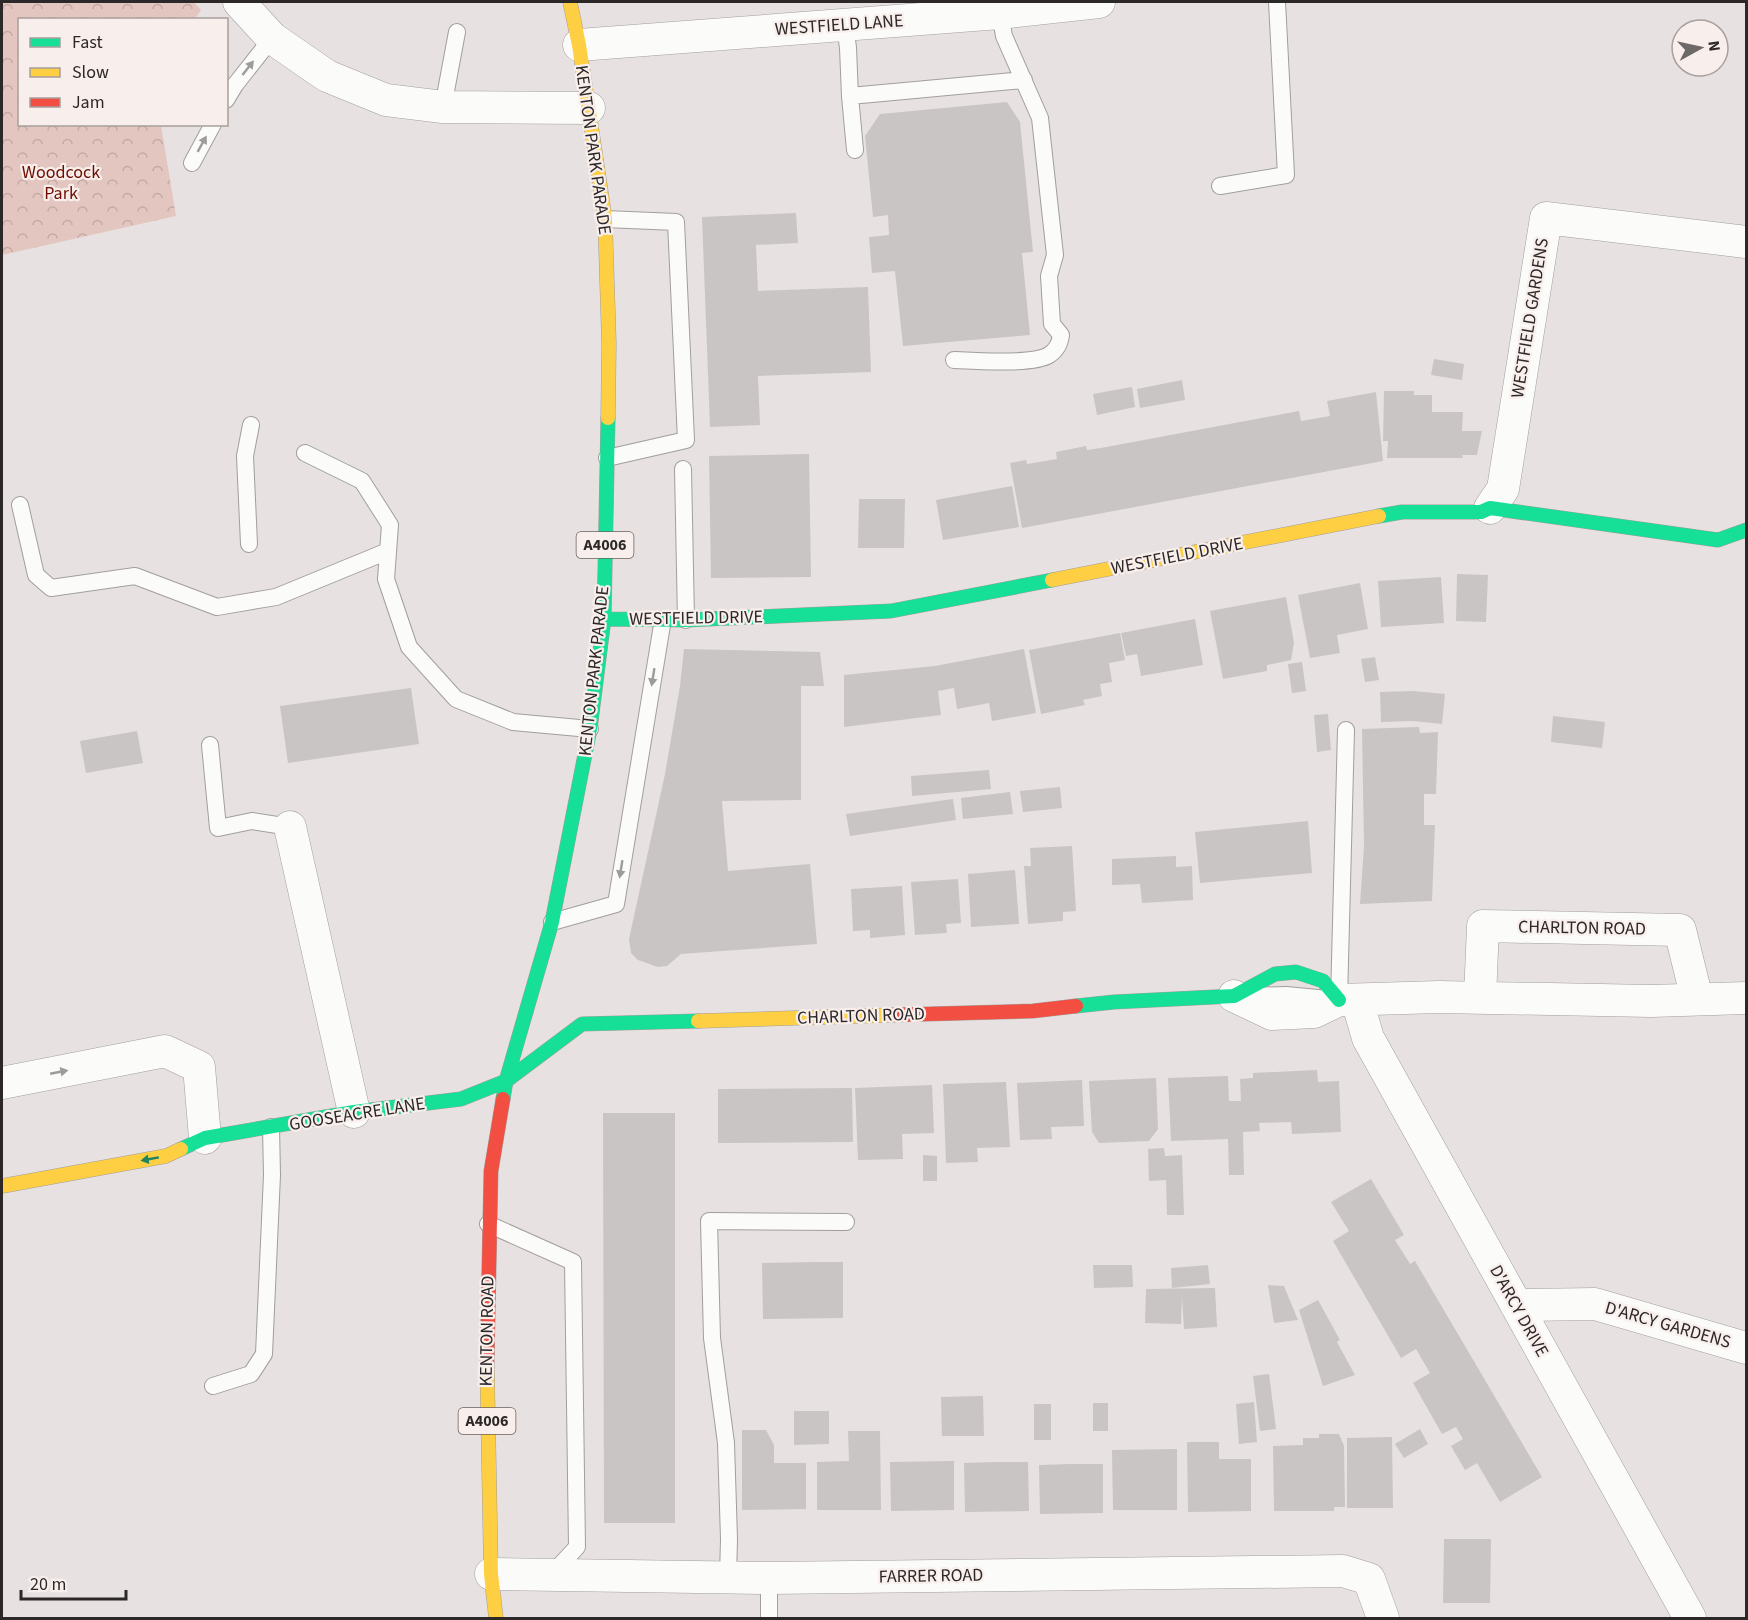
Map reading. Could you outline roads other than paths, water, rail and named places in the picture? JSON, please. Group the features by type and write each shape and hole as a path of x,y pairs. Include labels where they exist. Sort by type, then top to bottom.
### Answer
{"street":[{"path":"239,2 272,38 327,76 386,100 443,107 589,108"},
{"name":"KENTON PARK PARADE","path":"506,1081 552,922 590,729 604,619 609,344 605,219 579,45 570,2"},
{"name":"WESTFIELD LANE","path":"579,45 1000,12 1099,2"},
{"name":"WESTFIELD GARDENS","path":"1490,508 1503,489 1546,218 1746,242"},
{"name":"WESTFIELD DRIVE","path":"604,619 686,620 891,611 1402,512 1481,512 1490,508 1718,540 1746,530"},
{"path":"290,828 354,1112"},
{"name":"CHARLTON ROAD","path":"1480,998 1483,926 1680,930 1697,999"},
{"name":"CHARLTON ROAD","path":"506,1081 582,1024 1033,1011 1114,1002 1234,996 1272,1014 1314,1012 1348,1000 1438,997 1651,1000 1746,998"},
{"name":"D'ARCY DRIVE","path":"1348,1000 1690,1618"},
{"path":"2,1083 165,1051 199,1067 205,1138"},
{"name":"GOOSEACRE LANE","path":"2,1186 165,1156 205,1138 354,1112 461,1099 506,1081"},
{"name":"KENTON ROAD","path":"496,1618 491,1574 486,1386 488,1224 491,1171 506,1081"},
{"name":"D'ARCY GARDENS","path":"1516,1305 1595,1304 1746,1348"},
{"name":"FARRER ROAD","path":"491,1574 768,1578 1343,1571 1369,1579 1383,1618"}],"lane":[{"path":"1220,186 1286,175 1277,2"},
{"path":"954,360 987,362 1048,356 1056,348 1061,335 1052,324 1049,276 1055,255 1040,118 1004,36 1000,12"},
{"path":"845,24 855,150"},
{"path":"443,107 457,32"},
{"path":"228,97 272,38"},
{"path":"850,96 1024,80"},
{"path":"192,163 212,126"},
{"path":"605,219 676,222 686,440 607,458"},
{"path":"249,544 244,456 251,425"},
{"path":"305,453 362,481 390,525 386,579 409,647 456,699 513,722 590,729"},
{"path":"683,469 686,620"},
{"path":"21,505 36,575 51,588 135,576 217,607 276,597 388,551"},
{"path":"552,922 616,904 663,619"},
{"path":"1346,730 1348,1000"},
{"path":"210,745 218,828 252,821 290,828"},
{"path":"213,1386 251,1374 264,1354 272,1175 271,1127"},
{"path":"728,1577 726,1443 712,1338 709,1221 846,1222"},
{"path":"488,1224 573,1262 577,1547 552,1574"},
{"path":"768,1578 769,1618"}],"park label":[{"name":"Woodcock Park","path":"61,182"}]}
